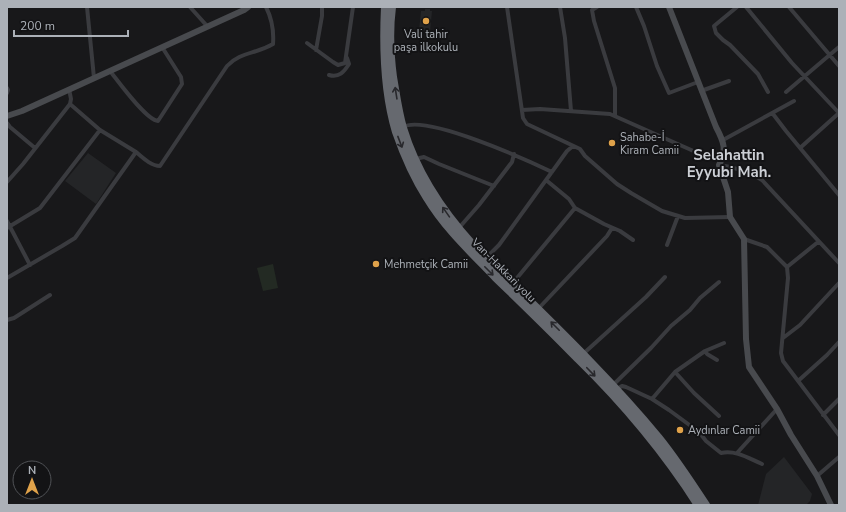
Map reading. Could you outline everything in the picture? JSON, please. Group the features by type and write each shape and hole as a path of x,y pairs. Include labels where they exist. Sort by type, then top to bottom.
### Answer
{"highway":[{"name":"Van-Hakkari yolu","path":"386,7 384,37 388,65 390,104 396,131 408,162 456,232 581,356 648,436 676,472 698,505"},
{"path":"392,7 388,65 403,128 431,196"},
{"path":"456,232 486,258 538,309 581,356 615,387 669,451 706,505"}],"street":[{"path":"87,7 94,78"},
{"path":"190,7 208,27"},
{"path":"7,116 22,111 208,27 248,7"},
{"path":"70,104 100,130 136,152 149,162 156,166 160,166 227,66 239,56 264,50 273,44 274,33 270,15 266,7"},
{"path":"316,50 322,16 322,7"},
{"path":"306,43 324,57 338,64 345,63 347,58 353,7"},
{"path":"507,7 523,118 527,124 580,149 585,156 613,180 631,193 662,211 684,218 730,217"},
{"path":"560,7 565,38 571,111"},
{"path":"597,7 592,10 615,88 615,116"},
{"path":"636,7 657,66 669,93 698,82"},
{"path":"669,7 716,128 723,140 724,155 719,166 728,192 730,217 744,239 746,338 749,366 777,409 791,435 817,476 831,505"},
{"path":"737,7 714,26 716,33 758,74 768,92"},
{"path":"746,7 792,63 839,113 800,148"},
{"path":"789,7 839,66"},
{"path":"110,71 129,96 155,121 158,121 182,84 181,77 162,47"},
{"path":"786,92 839,47"},
{"path":"329,75 334,77 339,76 349,64 347,58"},
{"path":"701,91 729,81"},
{"path":"7,88 7,93"},
{"path":"7,182 70,104 71,99 69,89"},
{"path":"723,140 773,114 794,101"},
{"path":"522,110 540,109 615,116 707,157 712,158 724,155"},
{"path":"773,114 839,195"},
{"path":"7,123 35,148"},
{"path":"403,128 407,125 419,124 437,127 514,154 552,172"},
{"path":"9,228 40,208 100,130"},
{"path":"486,258 499,245 567,151 573,146"},
{"path":"7,278 75,238 136,152"},
{"path":"456,232 512,162 514,154"},
{"path":"415,159 424,156 439,164 494,186"},
{"path":"719,166 726,166 745,171 754,174 762,180 839,263"},
{"path":"546,180 568,199 575,208 620,231 633,240"},
{"path":"512,284 575,208"},
{"path":"667,245 678,216"},
{"path":"7,221 9,228 30,264"},
{"path":"538,309 607,236 612,228"},
{"path":"744,239 767,247 787,267 788,278 782,353 783,361 839,435"},
{"path":"787,267 818,242"},
{"path":"581,356 646,297 665,277"},
{"path":"615,387 671,326 719,282"},
{"path":"783,338 800,325 839,283"},
{"path":"7,320 14,318 50,295"},
{"path":"798,381 839,342"},
{"path":"652,399 675,372 705,352 724,343"},
{"path":"705,352 717,360"},
{"path":"675,372 694,393 720,416"},
{"path":"615,387 626,387 652,399 699,432 706,441 721,453 736,453 762,464"},
{"path":"823,415 839,399"},
{"path":"736,453 777,409"},
{"path":"817,476 839,457"}],"shaded area":[{"name":"Vali tahir paşa ilkokulu","path":"425,9 430,9 430,11 432,11 430,32 419,31 421,11 425,11"},
{"path":"88,153 116,173 96,204 65,181"},
{"path":"273,264 278,288 263,291 257,268"},
{"path":"784,457 812,494 810,501 806,505 758,505 766,474"}],"place":[{"name":"Vali tahir paşa ilkokulu","path":"426,21"},
{"name":"Sahabe-İ Kiram Camii","path":"612,143"},
{"name":"Mehmetçik Camii","path":"376,264"},
{"name":"Aydınlar Camii","path":"680,430"}],"district":[{"name":"Selahattin Eyyubi Mah.","path":"729,164"}]}
